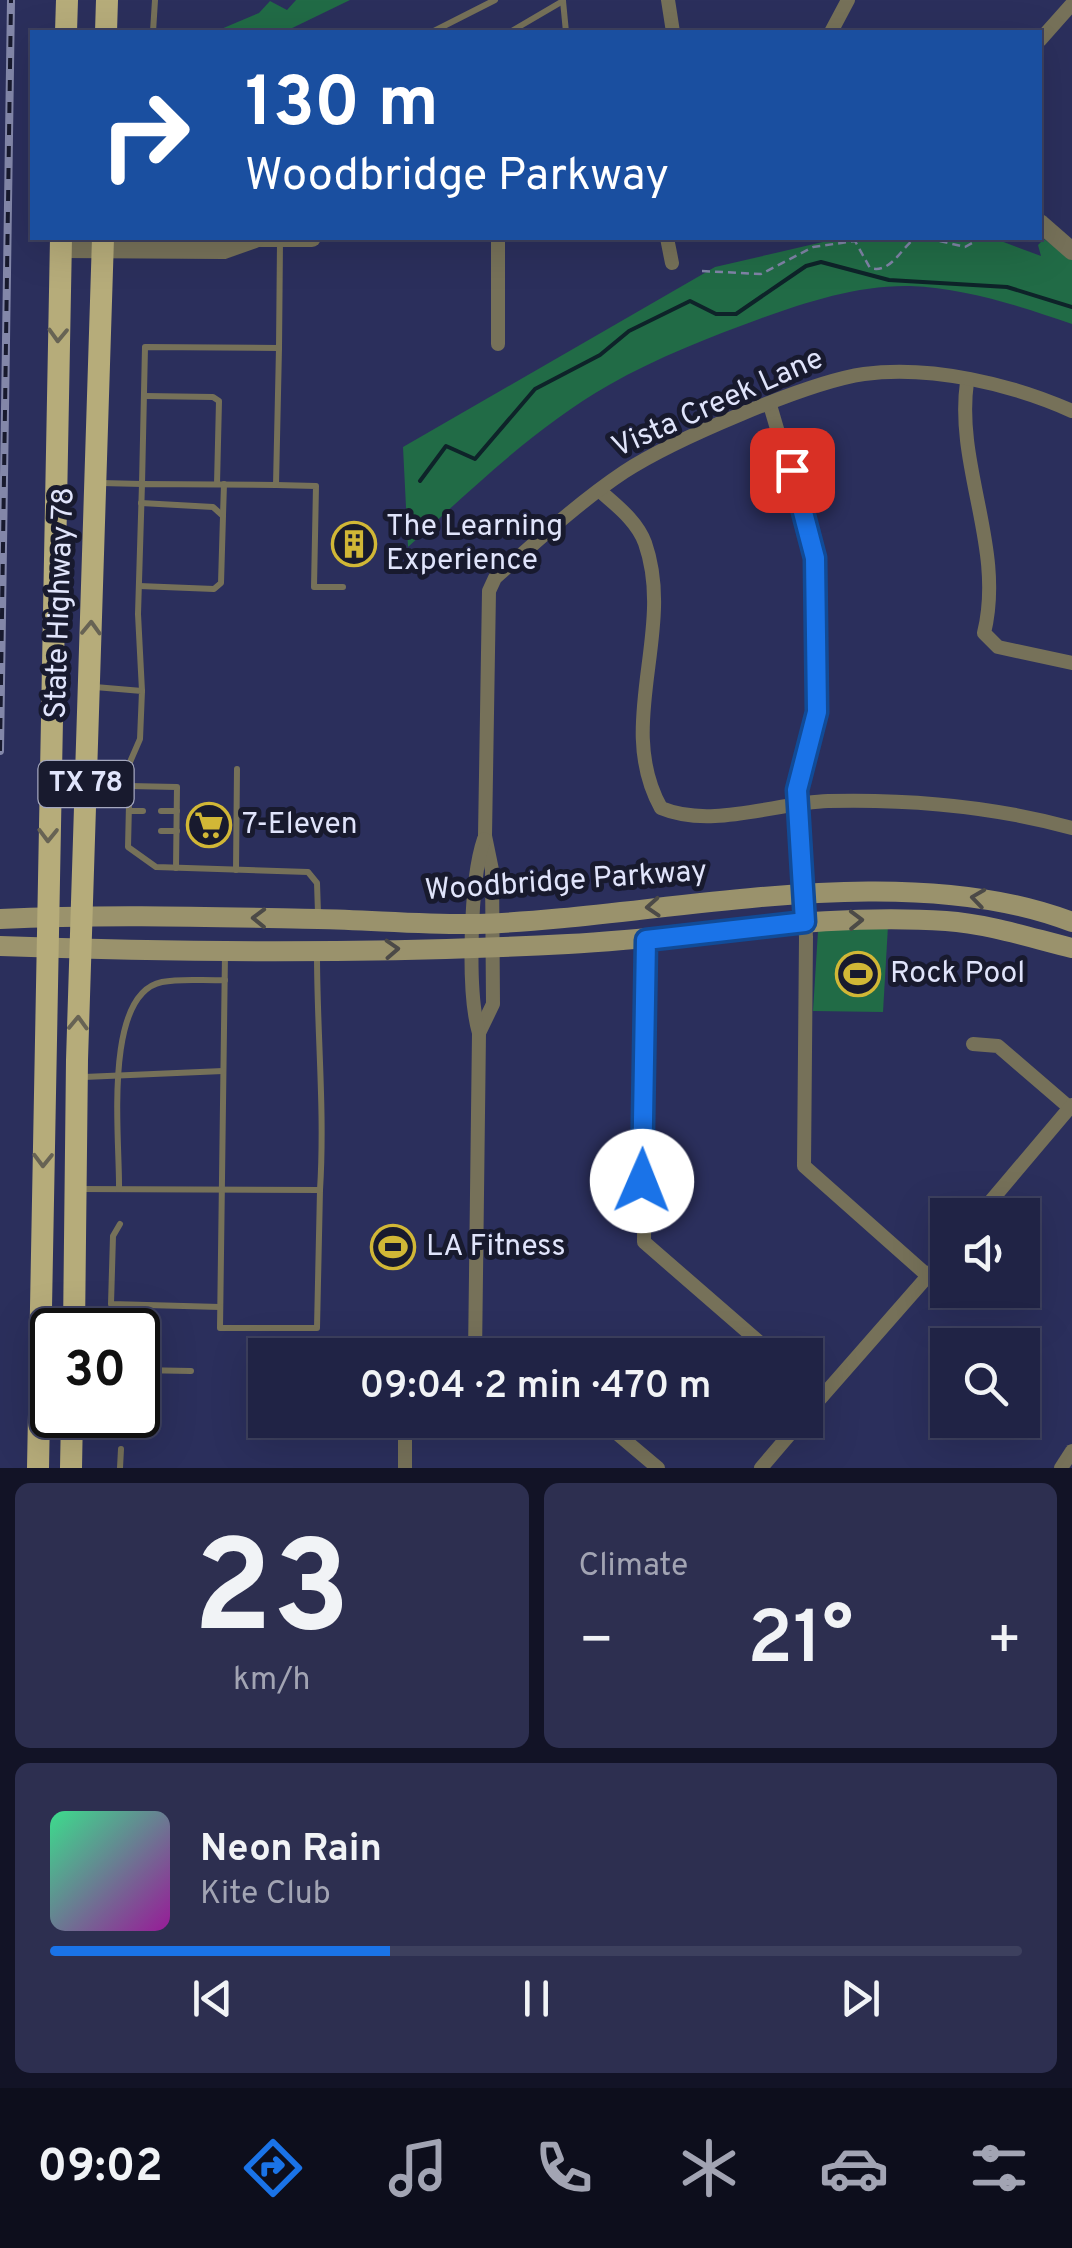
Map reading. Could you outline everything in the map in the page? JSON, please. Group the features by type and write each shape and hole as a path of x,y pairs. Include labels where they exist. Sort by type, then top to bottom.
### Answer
{"main road":[{"path":"66,30 67,0"},
{"path":"106,0 106,30"},
{"name":"State Highway 78","path":"46,1308 46,916 61,244"},
{"name":"State Highway 78","path":"74,1308 80,950 102,244"},
{"path":"52,554 63,577 65,680 89,687"},
{"name":"Woodbridge Parkway","path":"0,946 317,953 804,896 911,893 981,898 1072,922"},
{"name":"Woodbridge Parkway","path":"0,919 82,915 318,919 483,935 646,940 805,922 948,921 1072,948"},
{"path":"317,953 318,919"},
{"name":"State Highway 78","path":"38,1468 40,1438"},
{"path":"72,1438 72,1468"}],"street":[{"path":"668,0 673,30"},
{"path":"831,30 848,0"},
{"path":"1042,38 1072,4"},
{"path":"1042,225 1072,251"},
{"path":"61,244 194,244 224,250 247,240"},
{"path":"498,240 498,344"},
{"path":"667,240 672,263"},
{"name":"Vista Creek Lane","path":"483,935 492,870 485,836 490,584 626,471 817,385 866,374 916,373 1031,396 1072,412"},
{"path":"967,382 963,430 987,557 984,633 998,646 1072,663"},
{"path":"770,405 815,558 817,712 798,779 797,802 805,922 804,1166 928,1276"},
{"path":"600,491 630,517 645,542 654,594 640,738 645,780 661,808 695,817 797,802 953,804 1072,828"},
{"path":"475,1338 479,1034 471,1007 483,935"},
{"path":"479,1034 493,1004 483,935"},
{"path":"646,940 644,1242 754,1338"},
{"path":"973,1044 998,1046 1071,1106 994,1198"},
{"path":"823,1395 930,1274"},
{"path":"405,1438 405,1468"},
{"path":"622,1438 658,1468"},
{"path":"761,1468 786,1438"},
{"path":"1061,1468 1072,1452"}],"lane":[{"path":"153,30 155,0"},
{"path":"436,30 496,0"},
{"path":"513,30 563,0 566,30"},
{"path":"276,485 280,240"},
{"path":"279,348 146,347 139,586 142,691 140,739 130,762 128,847 156,867 308,872 317,883 318,919"},
{"path":"139,586 214,589 221,583 223,516 218,401 214,397 144,396"},
{"path":"95,482 316,486 314,587 343,588"},
{"path":"141,503 214,507 223,516"},
{"path":"89,687 142,691"},
{"path":"236,769 236,870"},
{"path":"129,786 178,787 176,868"},
{"path":"129,811 142,811"},
{"path":"161,812 177,812"},
{"path":"128,831 142,831"},
{"path":"160,831 177,832"},
{"path":"225,953 220,1328 318,1328 322,1058 317,1030 317,953"},
{"path":"119,1189 120,1034 132,1004 159,982 225,980"},
{"path":"78,1078 120,1072 223,1071"},
{"path":"76,1189 320,1190"},
{"path":"120,1224 113,1236 112,1304 220,1307"},
{"path":"160,1370 191,1371"},
{"path":"120,1468 121,1449"}],"path":[{"path":"702,271 761,274 814,247 855,241 870,268 876,271 885,268 913,240"},
{"path":"935,240 965,247 978,240"}],"green space":[{"path":"296,0 350,0 288,30 219,30 259,13 270,1 287,10"},
{"path":"1044,239 1072,260 1072,324 972,294 910,286 854,291 780,312 665,357 582,402 504,460 408,547 403,447 715,267 831,240 998,240 1041,256 1038,245"},
{"path":"888,926 883,1012 813,1011 818,931"}],"waterway":[{"path":"420,481 446,446 475,459 535,389 600,355 629,331 690,301 716,314 736,314 806,266 821,262 889,280 1007,287 1072,307"}],"railway":[{"path":"0,751 11,0"}],"place":[{"name":"The Learning Experience","path":"354,544"},
{"name":"7-Eleven","path":"209,825"},
{"name":"Rock Pool","path":"858,974"},
{"name":"LA Fitness","path":"393,1247"}],"route":[{"path":"642,1181 646,940 805,922 797,790 817,712 812,578 815,558 792,470"}]}
